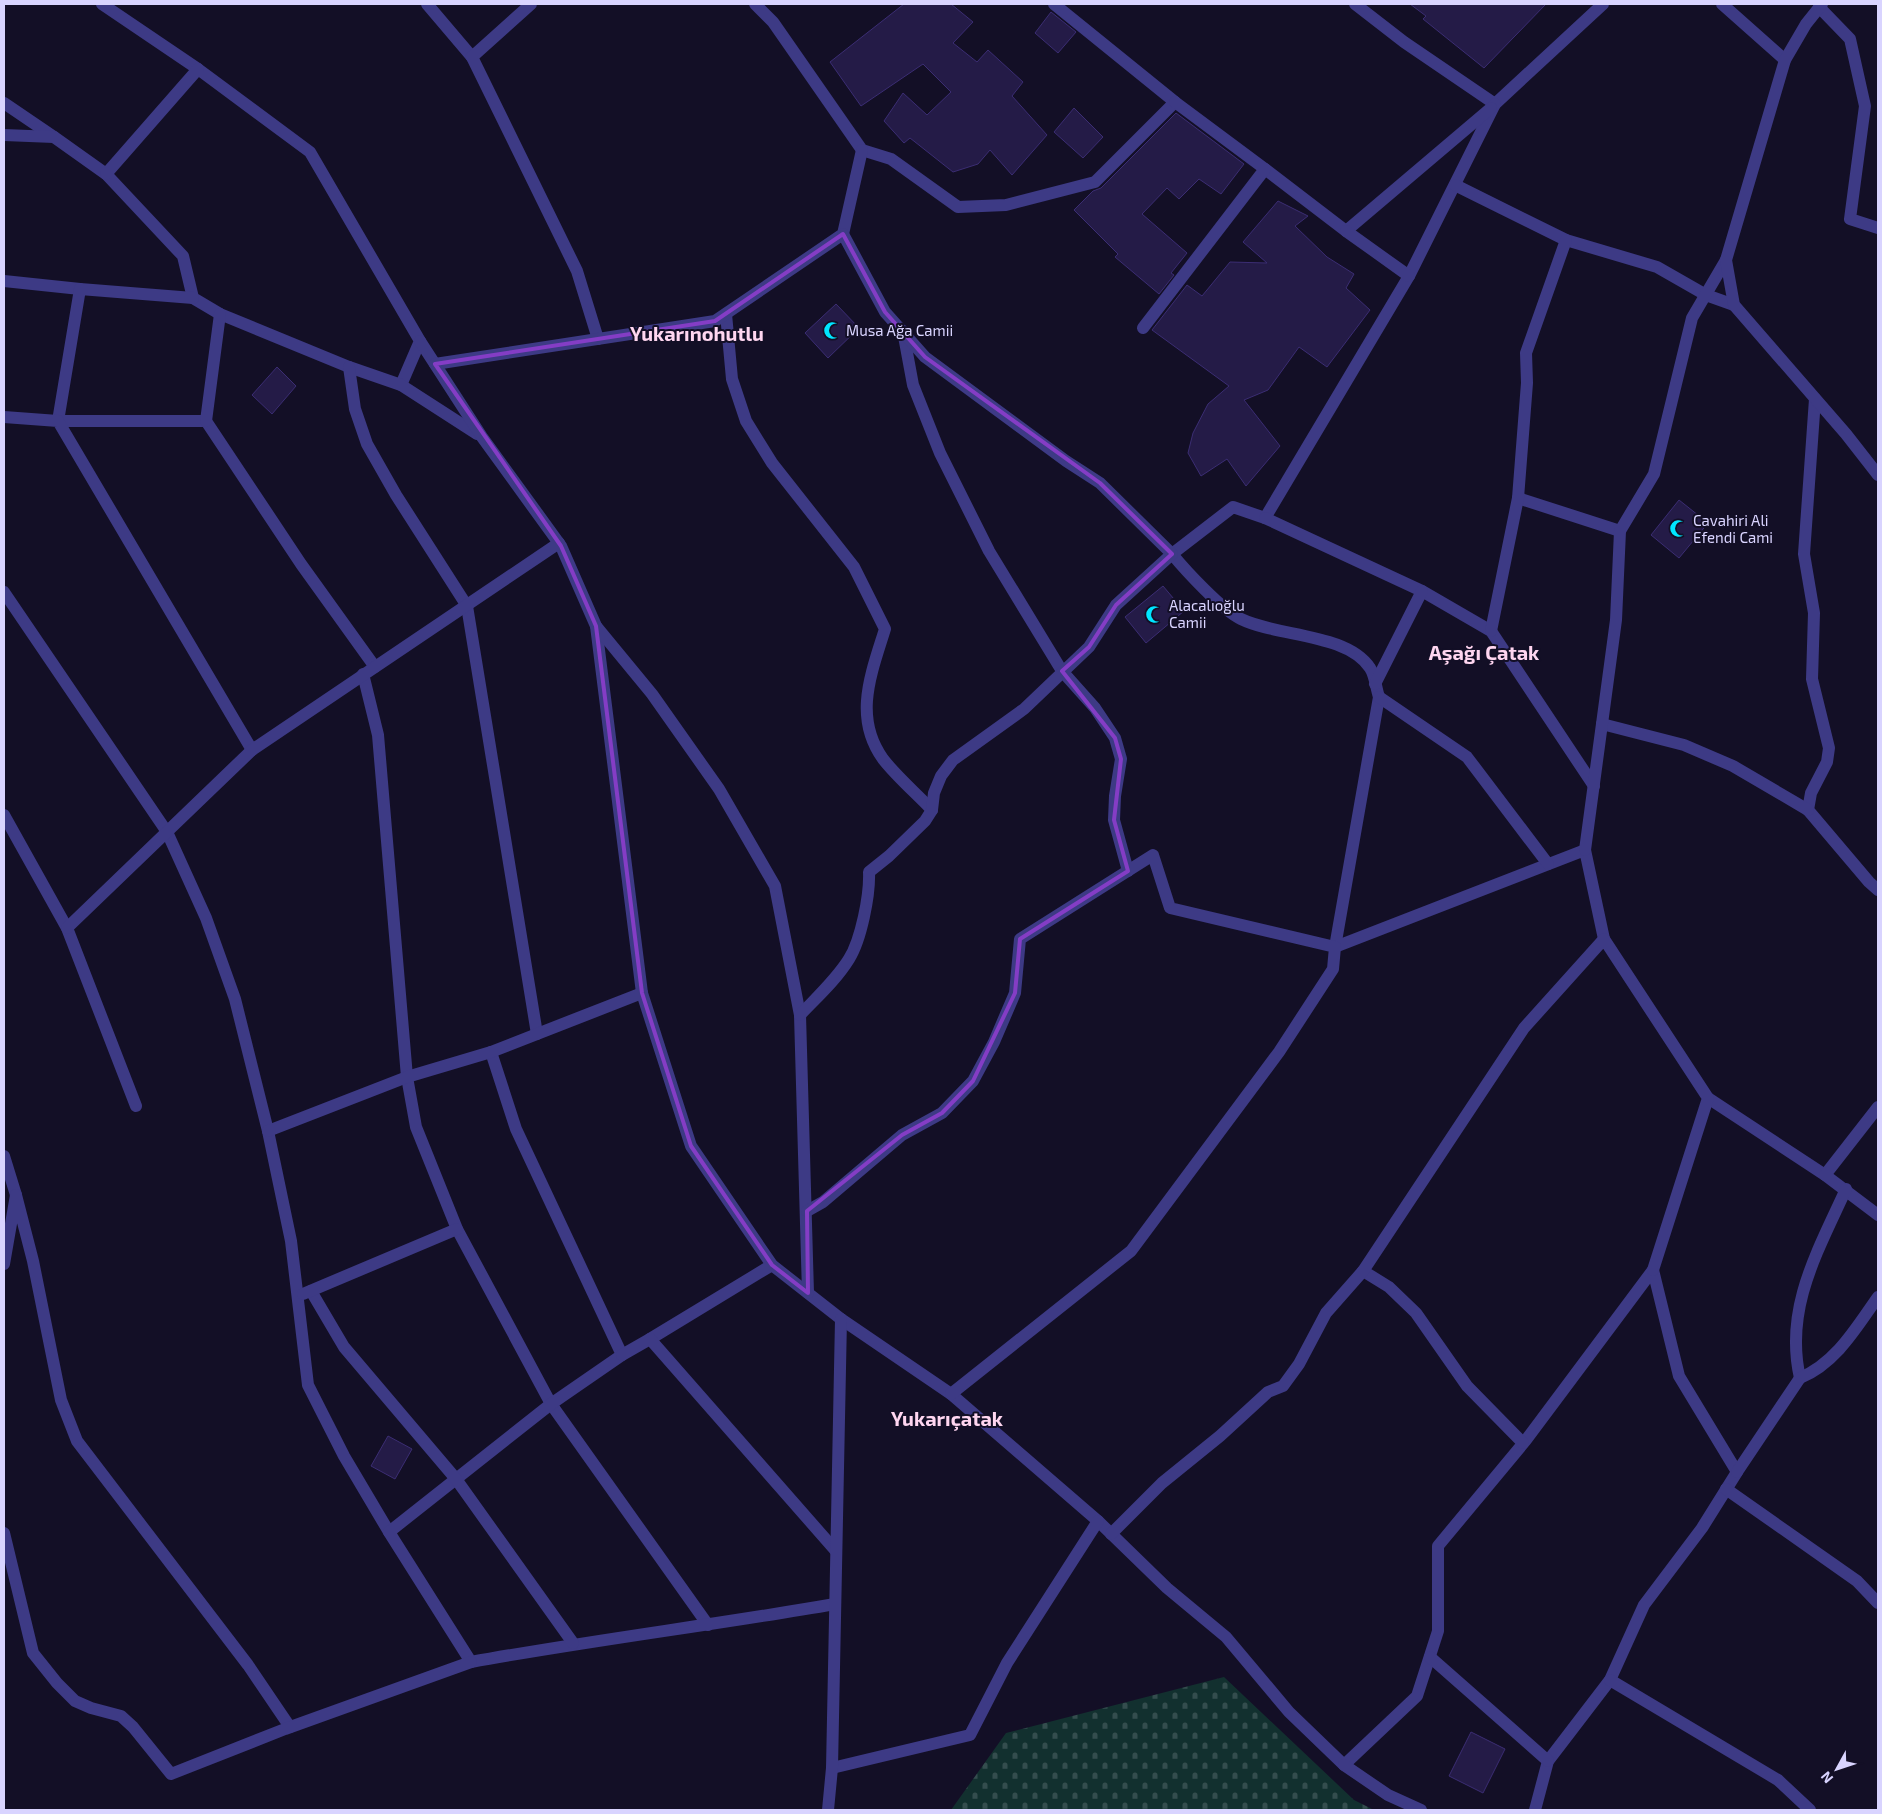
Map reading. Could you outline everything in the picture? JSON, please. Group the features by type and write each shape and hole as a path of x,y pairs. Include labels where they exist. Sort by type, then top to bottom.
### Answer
{"street":[{"path":"102,4 198,69 310,152 420,341 482,437 559,543 596,626 652,694 719,789 775,886 800,1015 808,1293"},
{"path":"428,4 472,57 577,272 598,340"},
{"path":"472,57 531,4"},
{"path":"755,4 773,22 862,150 891,159 958,207 1006,205 1095,182 1175,102"},
{"path":"1054,4 1175,102 1409,276"},
{"path":"1355,4 1404,42 1495,104"},
{"path":"1346,231 1495,104 1603,4"},
{"path":"1722,4 1785,60"},
{"path":"1878,228 1850,219 1865,106 1850,39 1820,6 1806,24 1785,60 1726,260 1692,318 1654,474 1620,531 1616,620 1585,850 1604,939 1708,1098 1846,1189 1878,1216"},
{"path":"106,174 198,69"},
{"path":"4,103 106,174 183,256 193,298"},
{"path":"1265,518 1409,276 1495,104"},
{"path":"4,135 54,137"},
{"path":"862,150 843,234 885,312 925,357 1066,461 1100,483 1172,554 1190,575 1239,618 1268,630 1327,642 1353,650 1371,668 1379,697 1332,969 1280,1052 1131,1251 951,1394"},
{"path":"1143,328 1265,169"},
{"path":"1455,185 1566,240 1657,267 1706,295 1734,305 1816,399 1878,475"},
{"path":"435,364 715,322 843,234"},
{"path":"1491,631 1518,498 1527,383 1526,353 1566,240"},
{"path":"1726,260 1734,305"},
{"path":"4,281 193,298 220,314 349,368 401,385 482,437"},
{"path":"80,289 58,421 252,750"},
{"path":"220,314 206,421 301,564 375,667"},
{"path":"726,314 732,379 746,421 772,463 854,568 884,630 868,682 866,726 883,759 932,810"},
{"path":"903,331 913,384 940,454 989,551 1062,671 1095,708 1115,738 1121,759 1115,796 1114,820 1128,871"},
{"path":"401,385 420,341"},
{"path":"349,368 355,408 367,444 401,503 468,606 537,1034"},
{"path":"1808,810 1811,793 1827,762 1829,748 1812,678 1814,613 1804,554 1816,399"},
{"path":"4,417 58,421 206,421"},
{"path":"1518,498 1620,531"},
{"path":"800,1015 835,979 850,958 864,911 869,885 869,872 906,840 932,810 934,793 941,776 953,760 1024,710 1062,671 1089,647 1116,605 1172,554 1234,507 1265,518 1422,591 1491,631 1594,786"},
{"path":"67,928 252,750 559,543"},
{"path":"1375,684 1422,591"},
{"path":"4,592 168,832 206,918 235,1000 268,1131 291,1241 305,1294 308,1385 344,1456 389,1532 471,1662"},
{"path":"596,626 642,993 691,1146 772,1265 841,1319 951,1394 1098,1521 1167,1588 1226,1637 1289,1712 1344,1765 1388,1795 1422,1810"},
{"path":"364,674 378,735 407,1077 416,1126 457,1229 551,1404 708,1626"},
{"path":"1379,697 1467,757 1548,864"},
{"path":"1602,724 1684,745 1732,766 1808,810 1869,882 1878,890"},
{"path":"4,815 67,928 136,1106"},
{"path":"807,1212 823,1202 902,1135 942,1112 973,1081 994,1042 1015,994 1020,939 1153,855 1170,908 1335,947 1585,850"},
{"path":"1111,1534 1162,1483 1220,1436 1268,1392 1283,1386 1299,1364 1326,1313 1363,1271 1524,1028 1604,939"},
{"path":"268,1131 407,1077 491,1052 642,993"},
{"path":"491,1052 516,1129 622,1355"},
{"path":"1344,1765 1417,1696 1438,1631 1438,1546 1523,1443 1653,1270 1708,1098"},
{"path":"1825,1175 1878,1107"},
{"path":"4,1156 33,1261 61,1400 77,1441 225,1634 290,1727"},
{"path":"1800,1378 1796,1358 1798,1304 1804,1282 1846,1189"},
{"path":"4,1264 16,1195"},
{"path":"305,1294 457,1229"},
{"path":"389,1532 551,1404 622,1355 772,1265"},
{"path":"1653,1270 1679,1376 1737,1472"},
{"path":"1363,1271 1389,1287 1416,1313 1466,1386 1523,1443"},
{"path":"305,1294 344,1347 456,1479 573,1644"},
{"path":"1535,1810 1548,1761 1610,1680 1644,1605 1702,1528 1800,1378 1817,1371 1844,1345 1878,1297"},
{"path":"828,1810 832,1768 841,1319"},
{"path":"650,1339 836,1551"},
{"path":"1726,1489 1857,1581 1878,1603"},
{"path":"832,1768 970,1735 1007,1663 1098,1521"},
{"path":"4,1533 33,1653 57,1684 75,1700 90,1708 122,1716 134,1727 171,1774 290,1727 471,1662 573,1644 708,1626 835,1604"},
{"path":"1430,1657 1548,1761"},
{"path":"1610,1680 1778,1780 1810,1810"}],"highlighted area":[{"path":"843,234 885,312 925,357 1100,483 1172,554 1116,605 1089,647 1062,671 1115,738 1121,759 1114,820 1128,871 1020,939 1015,993 973,1081 942,1113 902,1135 807,1211 808,1293 772,1265 691,1146 642,993 596,626 561,546 435,364 715,321"}],"green space":[{"path":"1224,1677 1354,1800 1374,1810 951,1810 1006,1733"}],"building":[{"path":"904,4 951,4 973,22 953,43 977,62 988,50 1023,82 1012,96 1047,135 1012,175 990,150 978,164 953,172 910,138 904,143 884,121 903,93 927,115 951,92 923,64 861,106 830,62"},
{"path":"1410,4 1546,4 1484,68 1423,19 1426,16"},
{"path":"1051,12 1076,32 1058,53 1035,33"},
{"path":"1074,108 1103,137 1083,158 1054,132"},
{"path":"1176,113 1244,164 1221,194 1199,179 1179,199 1167,188 1142,214 1187,253 1171,273 1174,275 1159,294 1115,257 1118,254 1074,210 1093,191 1101,188"},
{"path":"1278,201 1308,216 1295,226 1327,257 1354,274 1346,288 1370,310 1327,367 1299,347 1268,390 1244,400 1280,446 1246,486 1227,459 1201,476 1188,453 1193,433 1208,404 1229,386 1152,330 1187,285 1202,296 1230,262 1267,263 1243,242"},
{"name":"Musa Ağa Camii","path":"836,304 859,328 828,358 805,333"},
{"path":"277,367 296,386 272,414 252,395"},
{"name":"Cavahiri Ali Efendi Cami","path":"1679,500 1708,523 1679,558 1651,535"},
{"name":"Alacalıoğlu Camii","path":"1163,586 1184,611 1146,643 1125,617"},
{"path":"388,1436 412,1449 395,1479 371,1466"},
{"path":"1471,1732 1505,1749 1483,1793 1449,1776"}],"place":[{"name":"Musa Ağa Camii","path":"832,330"},
{"name":"Cavahiri Ali Efendi Cami","path":"1679,529"},
{"name":"Alacalıoğlu Camii","path":"1155,614"}],"district":[{"name":"Yukarınohutlu","path":"697,333"},
{"name":"Aşağı Çatak","path":"1484,652"},
{"name":"Yukarıçatak","path":"947,1418"}]}
